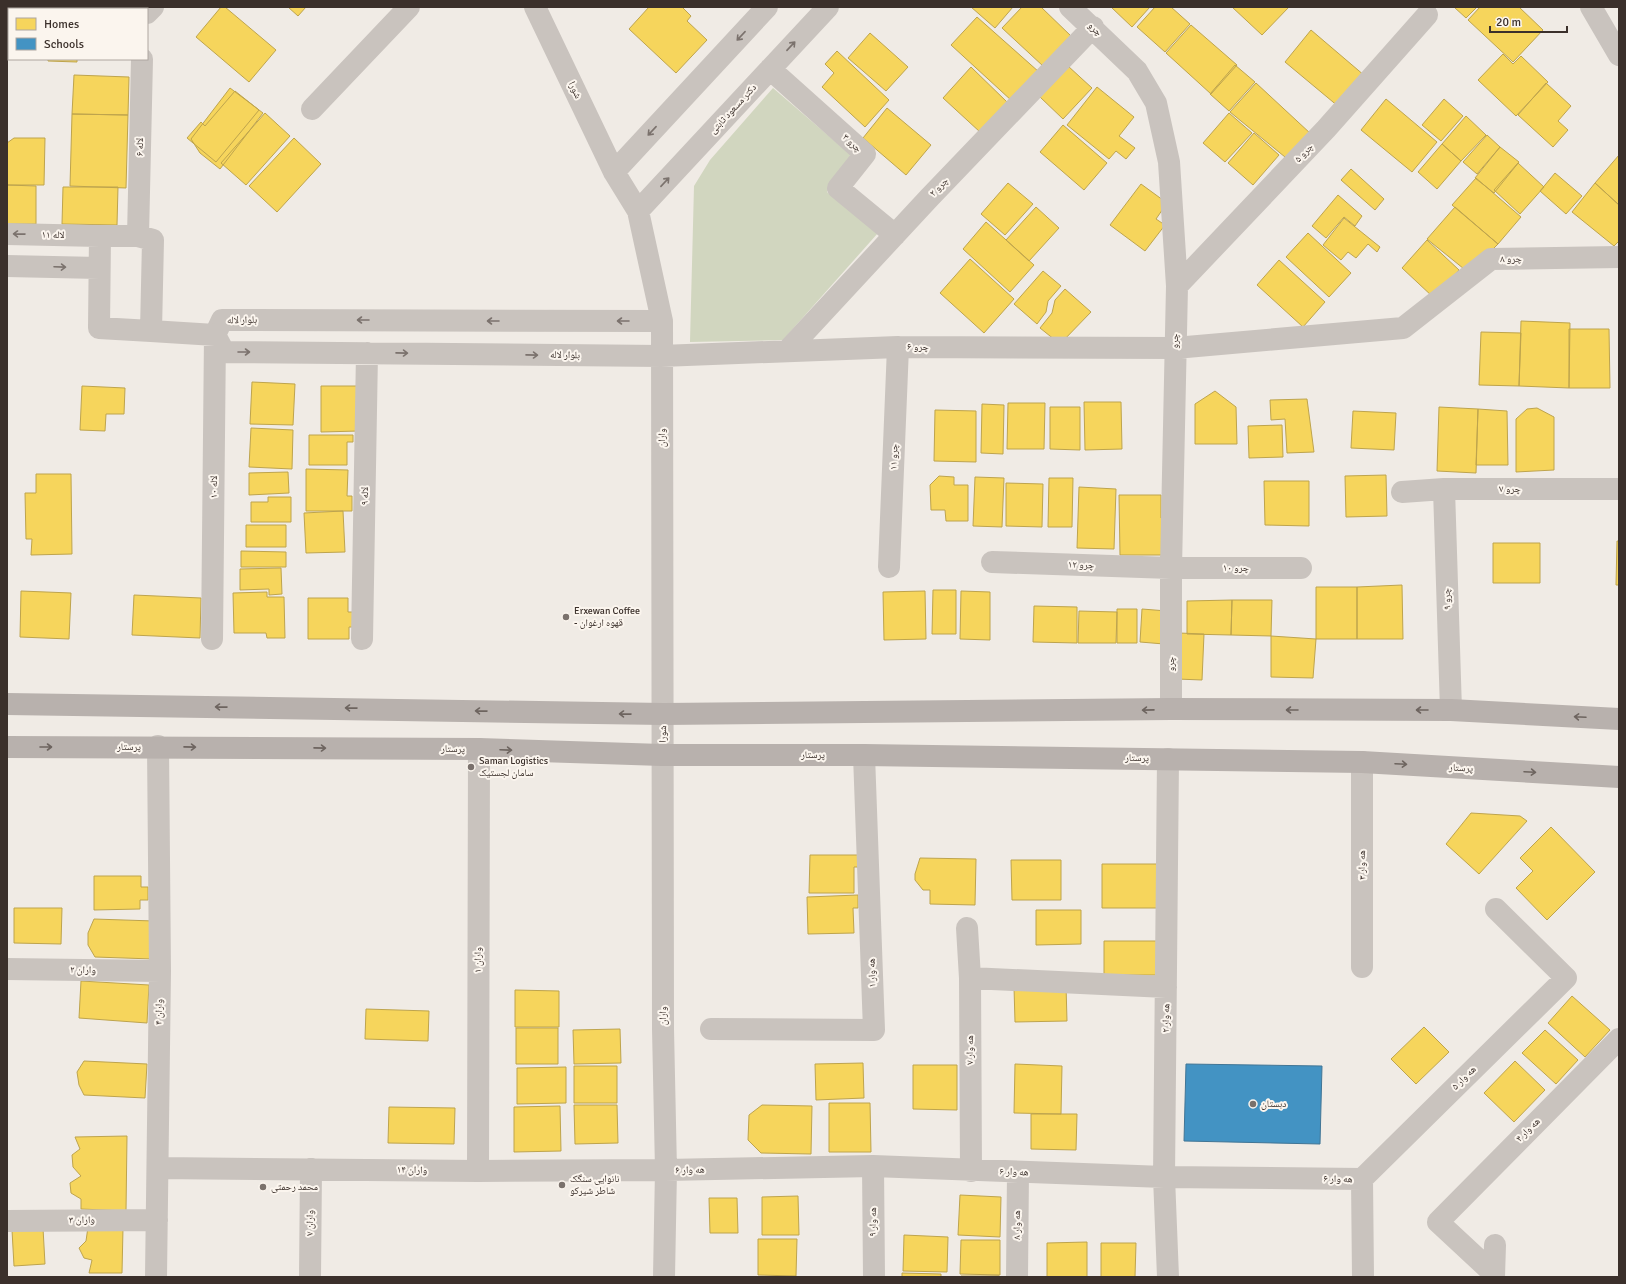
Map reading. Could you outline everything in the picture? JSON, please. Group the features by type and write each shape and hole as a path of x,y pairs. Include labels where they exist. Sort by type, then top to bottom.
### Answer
{"main road":[{"path":"7,704 664,714 1171,709 1451,710 1619,719"},
{"name":"پرستار","path":"7,747 158,746 479,749 662,755 864,755 1362,762 1619,777"}],"street":[{"path":"312,109 409,7"},
{"name":"شورا","path":"535,7 614,172"},
{"path":"614,172 767,7"},
{"name":"دکتر مسعود ثابتی","path":"638,211 828,7"},
{"name":"چرو","path":"1070,7 1093,27 1137,72 1156,103 1169,162 1177,286 1171,568 1171,709"},
{"path":"1591,7 1619,55"},
{"name":"چرو ۵","path":"1177,286 1326,129 1427,15"},
{"name":"چرو ۲","path":"788,350 1093,27"},
{"name":"لاله ۶","path":"138,236 142,60"},
{"name":"چرو ۳","path":"770,69 865,154 838,188 895,235"},
{"name":"واران","path":"614,172 638,211 662,321 664,714"},
{"name":"لاله ۱۱","path":"7,234 138,236"},
{"path":"100,236 99,328 215,335"},
{"path":"138,236 153,240 151,331"},
{"name":"چرو ۸","path":"1403,328 1490,259 1619,257"},
{"path":"7,266 99,268"},
{"name":"بلوار لاله","path":"661,356 224,352 215,335 222,320 662,321"},
{"name":"چرو ۶","path":"661,356 898,347 1175,348 1403,328"},
{"name":"لاله ۱۰","path":"212,639 215,335"},
{"name":"چرو ۱۱","path":"889,567 898,347"},
{"name":"لاله ۹","path":"362,639 367,353"},
{"name":"چرو ۷","path":"1402,492 1444,488 1619,490"},
{"name":"چرو ۹","path":"1444,488 1451,710"},
{"name":"چرو ۱۲","path":"992,562 1171,568"},
{"name":"چرو ۱۰","path":"1171,568 1301,568"},
{"name":"شورا","path":"662,755 664,714"},
{"name":"واران ۴","path":"156,1277 160,971 158,746"},
{"name":"واران ۱","path":"478,1171 479,749"},
{"name":"واران","path":"662,755 666,1170 664,1277"},
{"name":"هه وار ۱","path":"711,1029 874,1030 864,755"},
{"name":"هه وار ۲","path":"1168,759 1164,1176 1168,1277"},
{"name":"هه وار ۳","path":"1362,762 1362,967"},
{"name":"هه وار ۵","path":"1362,1179 1566,978 1496,909"},
{"name":"هه وار ۷","path":"967,928 970,978 971,1171"},
{"name":"واران ۲","path":"7,969 160,971"},
{"path":"970,978 1166,987"},
{"name":"هه وار ۴","path":"1494,1275 1438,1222 1619,1039"},
{"name":"هه وار ۶","path":"666,1170 873,1166 971,1171 1362,1179"},
{"name":"هه وار ۹","path":"873,1166 874,1277"},
{"name":"واران ۱۴","path":"158,1168 478,1171 666,1170"},
{"name":"واران ۷","path":"310,1277 311,1169"},
{"name":"هه وار ۸","path":"1017,1277 1018,1172"},
{"path":"1362,1179 1363,1277"},
{"name":"واران ۳","path":"7,1221 157,1220"},
{"path":"1494,1275 1495,1245"}],"green space":[{"path":"773,88 852,156 827,192 878,233 783,340 690,342 694,186 710,160"}],"building: Homes":[{"path":"221,7 225,7 276,50 249,82 196,37"},
{"path":"288,7 306,7 298,16"},
{"path":"649,7 682,7 691,16 687,21 707,40 676,73 629,29"},
{"path":"971,7 1013,7 995,28"},
{"path":"1022,7 1041,7 1071,36 1043,66 1002,28"},
{"path":"1111,7 1150,7 1132,27"},
{"path":"1155,7 1171,7 1190,24 1165,52 1137,27"},
{"path":"1232,7 1289,7 1262,35"},
{"path":"1454,7 1477,7 1466,18"},
{"path":"1480,7 1519,7 1543,30 1513,62 1468,20"},
{"path":"977,17 1039,72 1012,101 951,45"},
{"path":"1191,25 1237,65 1211,94 1166,53"},
{"path":"1311,30 1365,76 1339,107 1285,62"},
{"path":"870,33 908,67 886,91 848,58"},
{"path":"837,51 889,100 865,127 822,87 834,73 825,64"},
{"path":"1503,54 1513,64 1521,56 1548,82 1516,116 1478,80"},
{"path":"77,60 77,62 48,61"},
{"path":"1235,65 1255,82 1229,111 1210,94"},
{"path":"1068,66 1092,88 1063,119 1040,97"},
{"path":"971,67 1007,102 980,132 943,98"},
{"path":"74,75 129,77 128,115 72,114"},
{"path":"1256,83 1311,134 1285,157 1230,112"},
{"path":"1546,83 1571,106 1558,121 1568,130 1553,147 1518,115"},
{"path":"1097,87 1134,117 1119,136 1135,148 1126,159 1116,151 1109,159 1067,125"},
{"path":"230,88 263,113 220,169 200,153 191,139"},
{"path":"235,91 259,110 216,162 187,138 201,122 205,126"},
{"path":"1386,99 1437,142 1412,172 1361,130"},
{"path":"1444,99 1463,116 1441,141 1422,125"},
{"path":"887,108 931,145 906,175 863,138"},
{"path":"265,113 290,136 246,185 221,163"},
{"path":"1229,113 1252,133 1225,162 1203,143"},
{"path":"72,114 128,115 126,188 70,186"},
{"path":"1466,116 1486,135 1461,161 1442,144"},
{"path":"1063,125 1107,163 1084,190 1040,152"},
{"path":"1254,133 1279,155 1253,185 1228,163"},
{"path":"1487,135 1500,147 1477,174 1463,162"},
{"path":"14,138 45,138 44,185 7,185 7,143"},
{"path":"294,138 321,164 277,212 249,186"},
{"path":"1442,144 1461,161 1437,189 1418,172"},
{"path":"1500,147 1519,162 1494,193 1475,178"},
{"path":"1619,155 1619,205 1595,183"},
{"path":"1518,163 1544,187 1520,214 1494,190"},
{"path":"1351,169 1384,199 1375,210 1341,180"},
{"path":"1555,173 1582,196 1566,214 1540,191"},
{"path":"1476,178 1521,217 1498,244 1452,205"},
{"path":"1008,183 1033,204 1005,235 981,214"},
{"path":"1595,183 1619,205 1619,241 1614,246 1572,212"},
{"path":"1141,184 1167,203 1156,219 1165,225 1145,251 1110,225"},
{"path":"7,185 36,186 36,224 7,224"},
{"path":"63,187 118,187 117,225 62,224"},
{"path":"1338,195 1362,216 1355,226 1344,217 1326,238 1312,226"},
{"path":"1036,207 1059,228 1029,261 1006,240"},
{"path":"1455,207 1498,244 1469,273 1427,239"},
{"path":"1344,218 1380,247 1377,252 1368,244 1356,258 1348,252 1341,260 1323,245"},
{"path":"986,222 1034,265 1010,292 963,249"},
{"path":"1308,233 1351,273 1329,297 1286,257"},
{"path":"1427,240 1459,270 1433,297 1402,268"},
{"path":"970,259 1014,299 984,333 940,293"},
{"path":"1279,260 1325,302 1303,327 1257,285"},
{"path":"1043,271 1061,286 1048,301 1046,312 1037,324 1014,304"},
{"path":"1065,289 1091,312 1060,344 1040,328 1052,313 1055,300"},
{"path":"1521,321 1570,323 1569,388 1519,386"},
{"path":"1569,329 1609,329 1610,388 1569,388"},
{"path":"1481,332 1521,333 1519,386 1479,385"},
{"path":"252,382 295,384 293,425 250,424"},
{"path":"82,386 125,388 124,414 106,414 105,431 80,430"},
{"path":"321,386 359,386 359,431 321,432"},
{"path":"1215,391 1236,407 1237,444 1195,444 1195,404"},
{"path":"1307,399 1314,452 1287,453 1285,419 1271,420 1270,400"},
{"path":"1084,402 1121,402 1122,449 1085,450"},
{"path":"1008,403 1045,403 1044,449 1007,449"},
{"path":"982,404 1004,405 1003,454 981,453"},
{"path":"1050,407 1080,407 1080,450 1050,449"},
{"path":"1439,407 1478,409 1476,473 1437,471"},
{"path":"1537,408 1554,417 1554,470 1516,472 1516,419 1527,409"},
{"path":"1478,409 1507,411 1508,465 1476,465"},
{"path":"935,410 976,411 976,462 934,461"},
{"path":"1353,411 1396,413 1394,450 1351,448"},
{"path":"1282,425 1283,457 1249,458 1248,426"},
{"path":"251,428 293,430 292,469 249,467"},
{"path":"309,435 353,435 353,442 347,442 347,465 309,465"},
{"path":"306,469 348,470 347,496 352,496 352,511 306,511"},
{"path":"288,472 289,493 249,495 249,473"},
{"path":"36,474 71,474 72,554 31,555 32,539 26,539 25,493 36,493"},
{"path":"1386,475 1387,516 1346,517 1345,476"},
{"path":"939,476 954,477 954,485 968,485 968,521 946,521 945,510 931,510 930,485"},
{"path":"975,477 1004,478 1002,527 973,526"},
{"path":"1049,478 1073,478 1072,527 1048,527"},
{"path":"1264,481 1309,481 1309,526 1265,525"},
{"path":"1006,483 1043,484 1042,527 1006,526"},
{"path":"1079,487 1116,489 1114,549 1077,548"},
{"path":"1119,495 1161,495 1161,518 1166,518 1166,555 1120,555"},
{"path":"268,497 291,497 291,522 251,522 251,502 268,502"},
{"path":"343,511 345,552 306,553 304,513"},
{"path":"246,525 286,525 286,547 246,547"},
{"path":"1617,541 1619,541 1619,585 1616,585"},
{"path":"1493,543 1540,543 1540,583 1493,583"},
{"path":"241,551 286,552 286,567 241,567"},
{"path":"281,568 282,594 269,595 269,589 240,590 240,569"},
{"path":"1402,585 1403,639 1357,639 1357,587"},
{"path":"1316,587 1357,587 1357,639 1316,639"},
{"path":"933,590 956,590 956,634 932,634"},
{"path":"21,591 71,593 69,639 20,637"},
{"path":"925,591 926,639 884,640 883,592"},
{"path":"961,591 990,592 990,640 960,639"},
{"path":"267,592 267,597 284,597 285,638 267,638 266,633 234,633 233,593"},
{"path":"134,595 201,598 200,638 132,635"},
{"path":"308,598 348,598 348,612 354,612 354,627 349,627 349,639 308,639"},
{"path":"1232,600 1231,635 1187,634 1187,601"},
{"path":"1232,600 1272,600 1271,636 1231,635"},
{"path":"1034,606 1077,607 1077,643 1033,642"},
{"path":"1117,609 1137,609 1137,643 1117,643"},
{"path":"1142,609 1167,611 1164,644 1140,642"},
{"path":"1079,611 1117,612 1116,643 1078,643"},
{"path":"1179,633 1204,634 1202,680 1177,679"},
{"path":"1271,636 1316,639 1313,678 1271,677"},
{"path":"1471,813 1520,816 1527,821 1479,874 1446,844"},
{"path":"1551,827 1595,872 1547,920 1516,888 1533,871 1520,858"},
{"path":"810,855 861,855 861,867 854,867 854,893 809,893"},
{"path":"920,858 976,859 975,905 930,904 930,890 923,890 915,880 915,874"},
{"path":"1011,860 1061,860 1061,900 1012,900"},
{"path":"1102,864 1158,864 1162,908 1102,908"},
{"path":"94,876 141,876 141,887 148,887 148,900 140,900 140,909 94,910"},
{"path":"858,895 858,908 853,908 854,933 808,934 807,897"},
{"path":"14,908 62,908 61,944 14,943"},
{"path":"1036,910 1081,910 1081,944 1036,945"},
{"path":"94,919 154,921 153,959 95,957 88,945 88,933"},
{"path":"1104,941 1157,941 1157,975 1104,975"},
{"path":"81,981 149,985 147,1023 79,1018"},
{"path":"1066,985 1067,1021 1015,1022 1014,987"},
{"path":"515,990 559,991 559,1027 515,1027"},
{"path":"1572,996 1610,1030 1585,1057 1548,1023"},
{"path":"366,1009 429,1011 428,1041 365,1039"},
{"path":"1424,1027 1449,1052 1416,1084 1391,1059"},
{"path":"516,1028 558,1028 558,1064 516,1064"},
{"path":"620,1029 621,1063 574,1064 573,1030"},
{"path":"1545,1030 1578,1060 1556,1084 1522,1053"},
{"path":"84,1061 147,1064 145,1098 84,1095 79,1085 77,1072"},
{"path":"1515,1061 1545,1090 1514,1122 1484,1093"},
{"path":"863,1063 864,1098 816,1100 815,1064"},
{"path":"1015,1064 1062,1066 1061,1114 1014,1113"},
{"path":"913,1065 957,1065 957,1110 913,1109"},
{"path":"574,1066 617,1066 617,1103 574,1103"},
{"path":"566,1067 566,1103 517,1104 517,1068"},
{"path":"829,1103 870,1103 871,1152 829,1152"},
{"path":"574,1105 617,1105 618,1143 575,1144"},
{"path":"762,1105 812,1106 811,1154 761,1153 748,1140 749,1115"},
{"path":"560,1106 561,1151 514,1152 514,1107"},
{"path":"389,1107 455,1108 454,1144 388,1143"},
{"path":"1031,1114 1077,1114 1076,1150 1031,1149"},
{"path":"127,1136 126,1211 81,1209 81,1199 71,1193 70,1183 81,1176 73,1167 72,1155 80,1149 75,1137"},
{"path":"960,1195 1001,1197 1000,1237 958,1235"},
{"path":"798,1196 799,1235 762,1235 762,1197"},
{"path":"709,1198 737,1198 738,1233 710,1233"},
{"path":"88,1227 123,1228 122,1273 89,1273 92,1260 84,1258 79,1248 86,1241"},
{"path":"43,1228 45,1264 14,1266 12,1230"},
{"path":"904,1235 948,1237 947,1272 903,1271"},
{"path":"758,1239 797,1239 796,1276 758,1275"},
{"path":"961,1240 1000,1240 1000,1275 960,1274"},
{"path":"1087,1242 1087,1277 1047,1277 1047,1243"},
{"path":"1101,1243 1136,1243 1135,1277 1101,1277"},
{"path":"902,1273 941,1274 941,1277 902,1277"},
{"path":"961,1276 999,1276 961,1277"}],"building: Schools":[{"name":"دبستان","path":"1186,1064 1322,1066 1320,1144 1184,1141"}],"place":[{"name":"Erxewan Coffee - قهوه ارغوان","path":"566,617"},
{"name":"Saman Logistics سامان لجستیک","path":"471,767"},
{"name":"دبستان","path":"1253,1104"},
{"name":"نانوایی سنگک شاطر شیرکو","path":"562,1185"},
{"name":"محمد رحمتی","path":"263,1187"}]}
